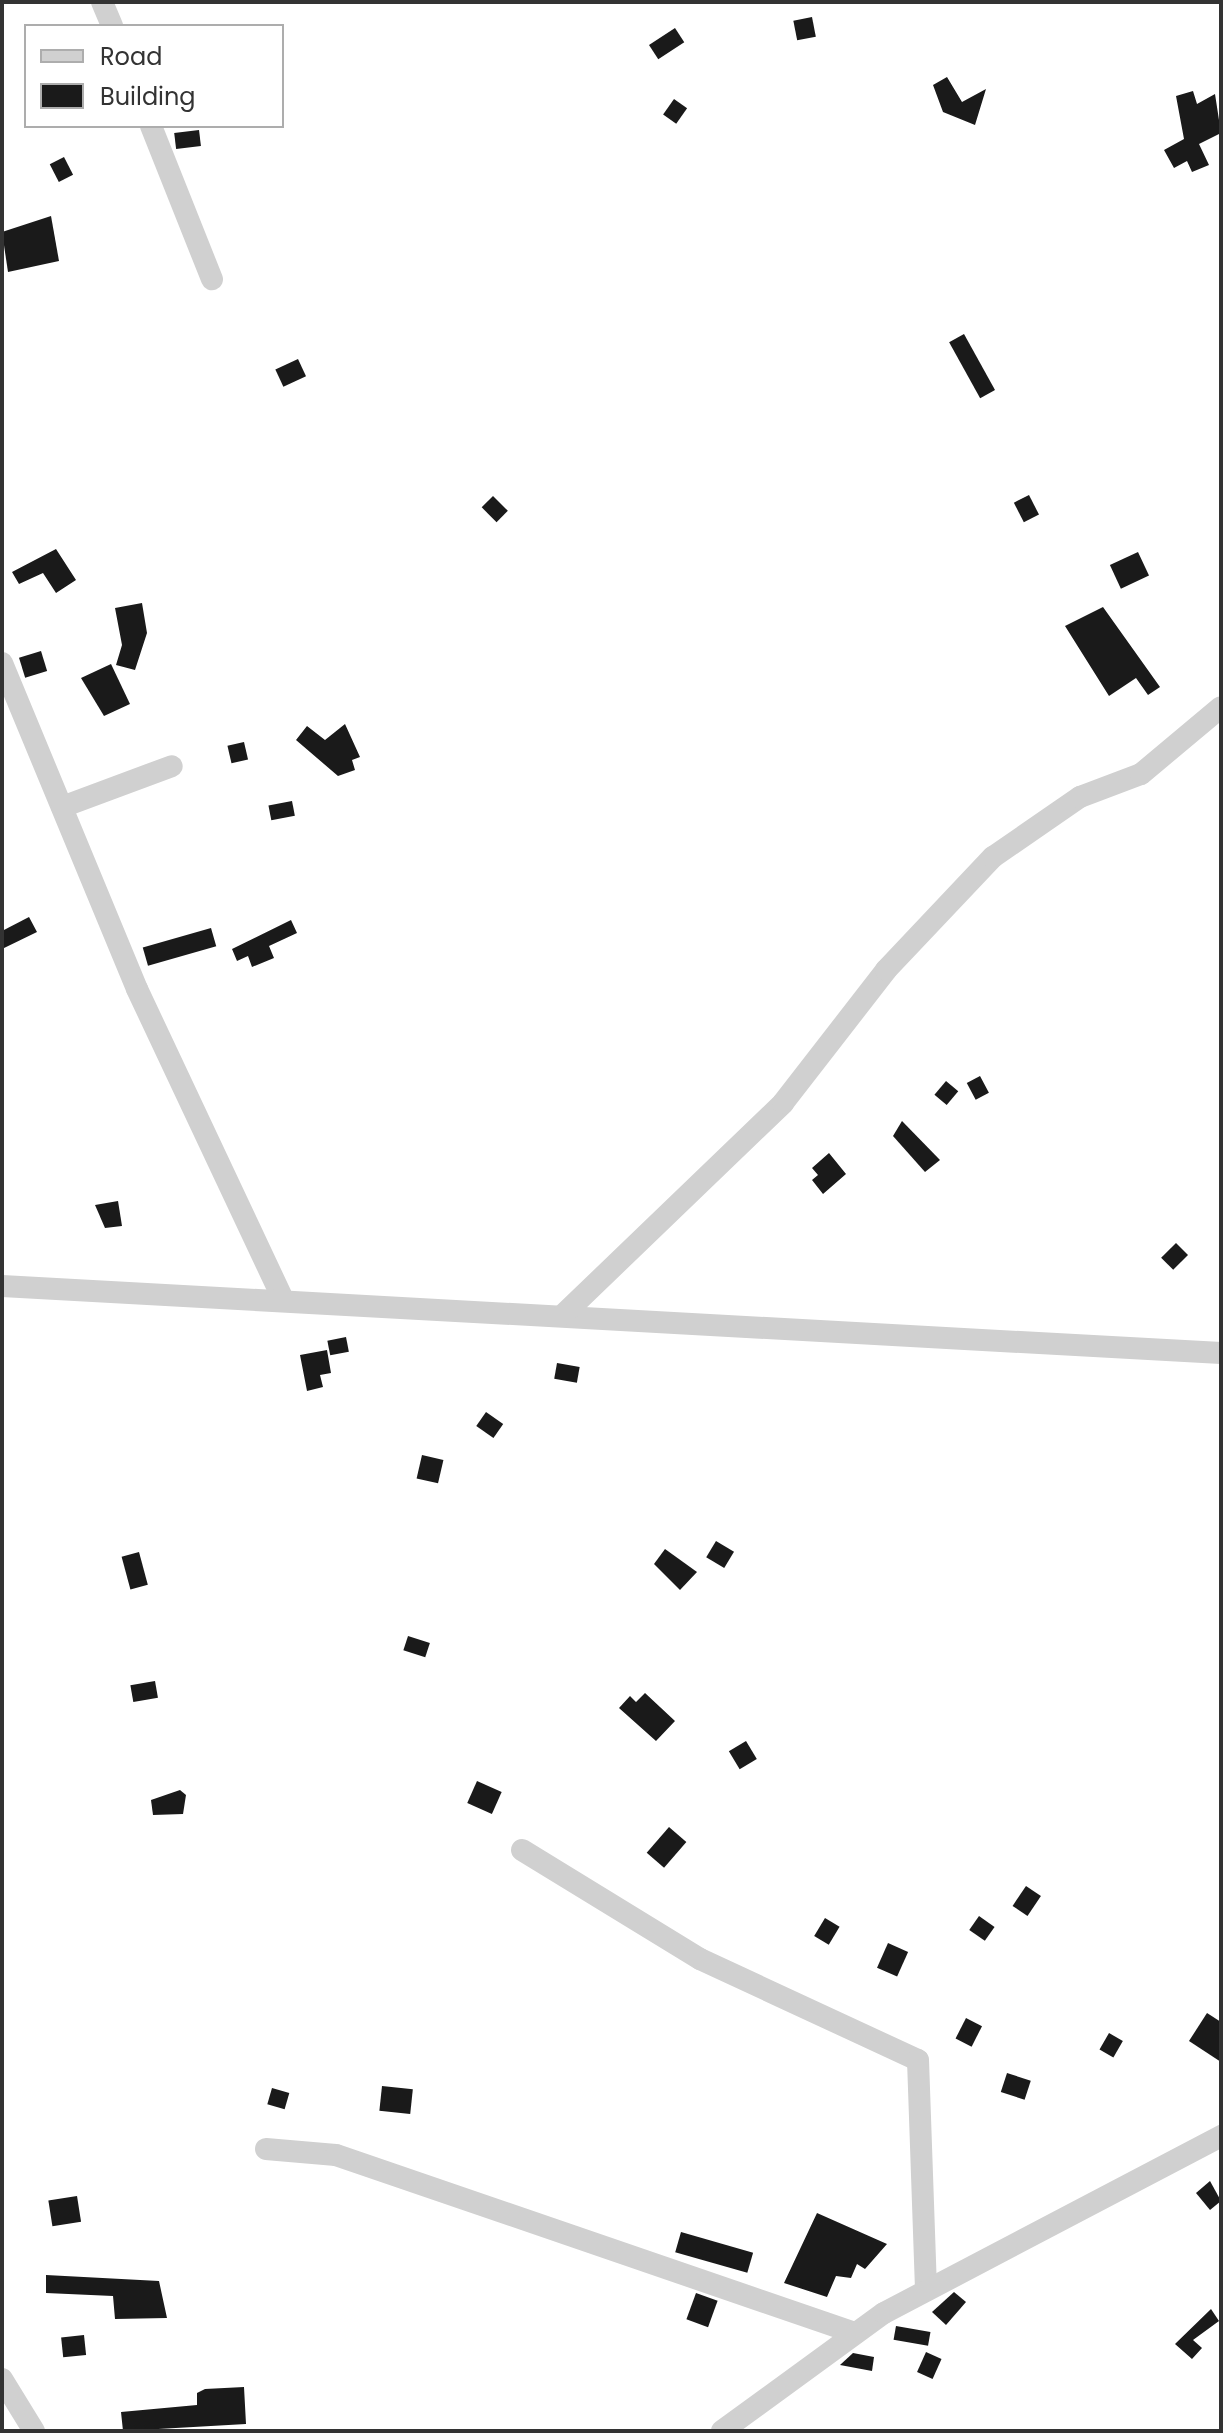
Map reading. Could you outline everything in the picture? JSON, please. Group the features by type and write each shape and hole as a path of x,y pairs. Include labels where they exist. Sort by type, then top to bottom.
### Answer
{"street":[{"path":"102,2 111,24"},
{"path":"152,128 212,279"},
{"path":"2,663 137,989 283,1299"},
{"path":"564,1314 783,1103 886,970 993,857 1080,797 1141,774 1221,707"},
{"path":"62,807 172,766"},
{"path":"2,1286 564,1314 869,1337 1221,1353"},
{"path":"522,1850 700,1959 918,2060 926,2290"},
{"path":"722,2431 855,2333 926,2290 1221,2136"},
{"path":"266,2149 336,2155 855,2333"},
{"path":"2,2379 34,2431"}],"building":[{"path":"812,17 816,37 797,40 793,21"},
{"path":"675,28 684,42 658,59 649,45"},
{"path":"947,77 962,102 986,89 975,125 943,112 933,85"},
{"path":"1193,91 1197,104 1215,94 1221,133 1199,144 1209,165 1192,172 1187,161 1174,168 1164,150 1184,139 1176,96"},
{"path":"674,99 687,108 676,124 663,115"},
{"path":"199,130 201,146 176,149 174,133"},
{"path":"64,157 73,175 59,182 50,164"},
{"path":"51,216 59,261 8,272 2,232"},
{"path":"964,334 995,390 980,398 949,342"},
{"path":"298,359 306,376 283,387 275,370"},
{"path":"1029,495 1039,515 1024,522 1014,503"},
{"path":"493,496 508,511 497,522 482,507"},
{"path":"56,549 76,580 56,593 43,573 19,584 12,572"},
{"path":"1138,552 1149,576 1121,589 1110,565"},
{"path":"142,603 147,633 135,670 116,665 122,645 115,608"},
{"path":"1103,607 1160,687 1148,695 1136,678 1109,696 1065,626"},
{"path":"41,651 47,671 25,678 19,658"},
{"path":"111,664 130,704 104,716 81,678"},
{"path":"345,724 360,757 352,760 355,770 338,776 296,740 307,726 325,740"},
{"path":"244,742 248,760 231,763 227,746"},
{"path":"292,801 295,816 271,820 268,806"},
{"path":"29,917 37,932 2,949 2,931"},
{"path":"291,920 297,933 269,946 274,958 252,967 248,956 237,961 232,949"},
{"path":"211,928 216,946 148,966 143,948"},
{"path":"980,1076 989,1093 976,1100 967,1083"},
{"path":"946,1081 958,1091 947,1105 934,1095"},
{"path":"902,1121 940,1160 925,1172 893,1136"},
{"path":"829,1153 846,1174 823,1194 812,1180 818,1175 812,1168"},
{"path":"118,1201 122,1226 105,1228 95,1205"},
{"path":"1176,1243 1188,1255 1173,1270 1161,1258"},
{"path":"346,1337 349,1352 330,1355 327,1341"},
{"path":"327,1350 331,1373 320,1375 323,1387 307,1391 300,1355"},
{"path":"557,1363 580,1367 577,1383 554,1379"},
{"path":"486,1412 503,1424 493,1438 476,1426"},
{"path":"422,1455 443,1460 438,1483 417,1478"},
{"path":"716,1541 734,1552 724,1568 706,1557"},
{"path":"665,1549 697,1572 680,1590 654,1564"},
{"path":"139,1552 148,1585 130,1590 122,1557"},
{"path":"408,1636 430,1643 425,1657 403,1650"},
{"path":"155,1681 158,1698 133,1702 130,1685"},
{"path":"645,1693 675,1721 656,1741 619,1708 630,1696 636,1702"},
{"path":"746,1741 757,1759 740,1769 729,1751"},
{"path":"477,1781 502,1792 492,1814 467,1803"},
{"path":"180,1790 186,1795 183,1814 153,1815 151,1800"},
{"path":"669,1827 686,1842 664,1868 647,1853"},
{"path":"1026,1886 1041,1896 1028,1916 1013,1906"},
{"path":"979,1916 995,1927 985,1941 969,1930"},
{"path":"825,1918 840,1927 829,1945 814,1936"},
{"path":"888,1943 908,1952 897,1977 877,1968"},
{"path":"1207,2013 1221,2022 1221,2062 1189,2041"},
{"path":"966,2018 982,2026 972,2047 956,2038"},
{"path":"1109,2033 1123,2041 1113,2057 1100,2049"},
{"path":"1007,2073 1031,2081 1025,2100 1001,2092"},
{"path":"382,2086 413,2089 410,2114 379,2111"},
{"path":"272,2088 289,2093 285,2109 267,2104"},
{"path":"1210,2181 1221,2201 1210,2210 1196,2193"},
{"path":"77,2196 81,2222 52,2226 48,2201"},
{"path":"817,2213 887,2244 865,2269 857,2264 851,2278 836,2276 827,2297 784,2283"},
{"path":"681,2232 753,2253 747,2273 675,2252"},
{"path":"46,2275 159,2281 167,2318 115,2319 113,2296 46,2293"},
{"path":"954,2292 966,2302 946,2325 932,2312"},
{"path":"696,2293 718,2301 708,2327 686,2319"},
{"path":"1211,2309 1219,2321 1193,2340 1202,2348 1192,2359 1175,2344"},
{"path":"896,2326 930,2332 928,2346 894,2340"},
{"path":"84,2335 86,2355 63,2357 61,2337"},
{"path":"926,2352 942,2359 933,2379 917,2372"},
{"path":"853,2353 874,2357 872,2371 840,2365"},
{"path":"244,2387 246,2424 123,2431 121,2412 197,2405 197,2393 205,2389"}]}
